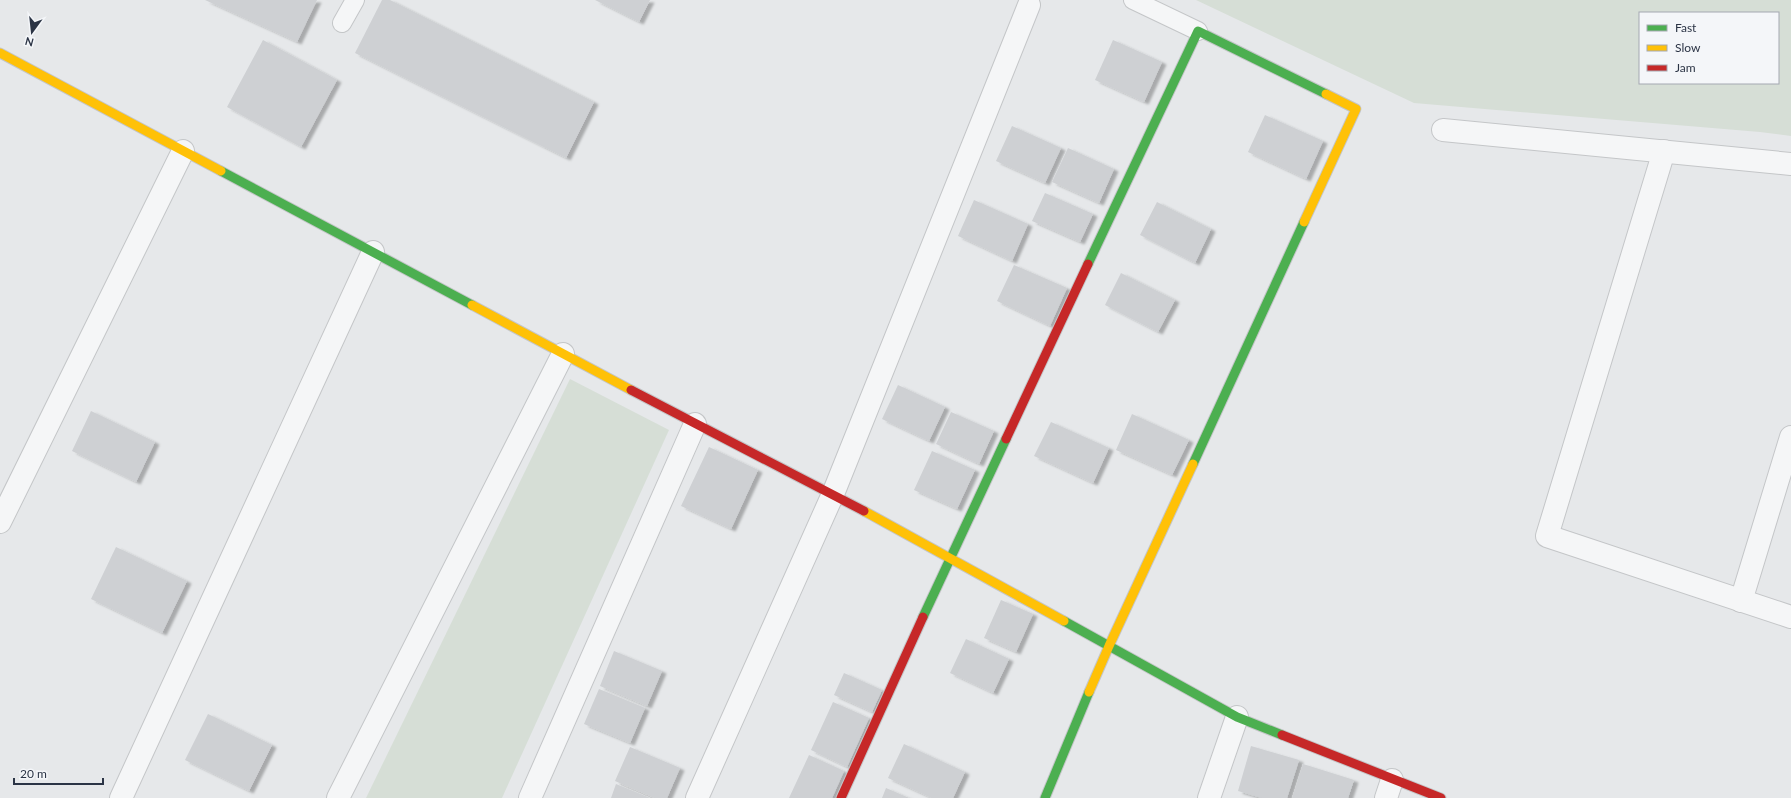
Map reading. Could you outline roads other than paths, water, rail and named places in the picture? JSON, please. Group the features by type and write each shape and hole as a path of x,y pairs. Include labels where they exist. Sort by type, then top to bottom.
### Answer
{"street":[{"path":"697,798 833,494 1031,3"},
{"path":"841,798 949,560 1198,31 1356,109 1109,646 1046,798"},
{"path":"0,53 695,424 833,494 949,560 1237,717 1389,789 1441,798"},
{"path":"1442,130 1791,164"},
{"path":"0,522 183,151"},
{"path":"1664,151 1546,536 1791,617"},
{"path":"120,798 373,252"},
{"path":"338,798 563,354"},
{"path":"530,798 695,424"},
{"path":"1741,601 1791,436"},
{"path":"1209,798 1237,717"}],"lane":[{"path":"342,23 355,0"},
{"path":"1133,0 1198,31"}]}
